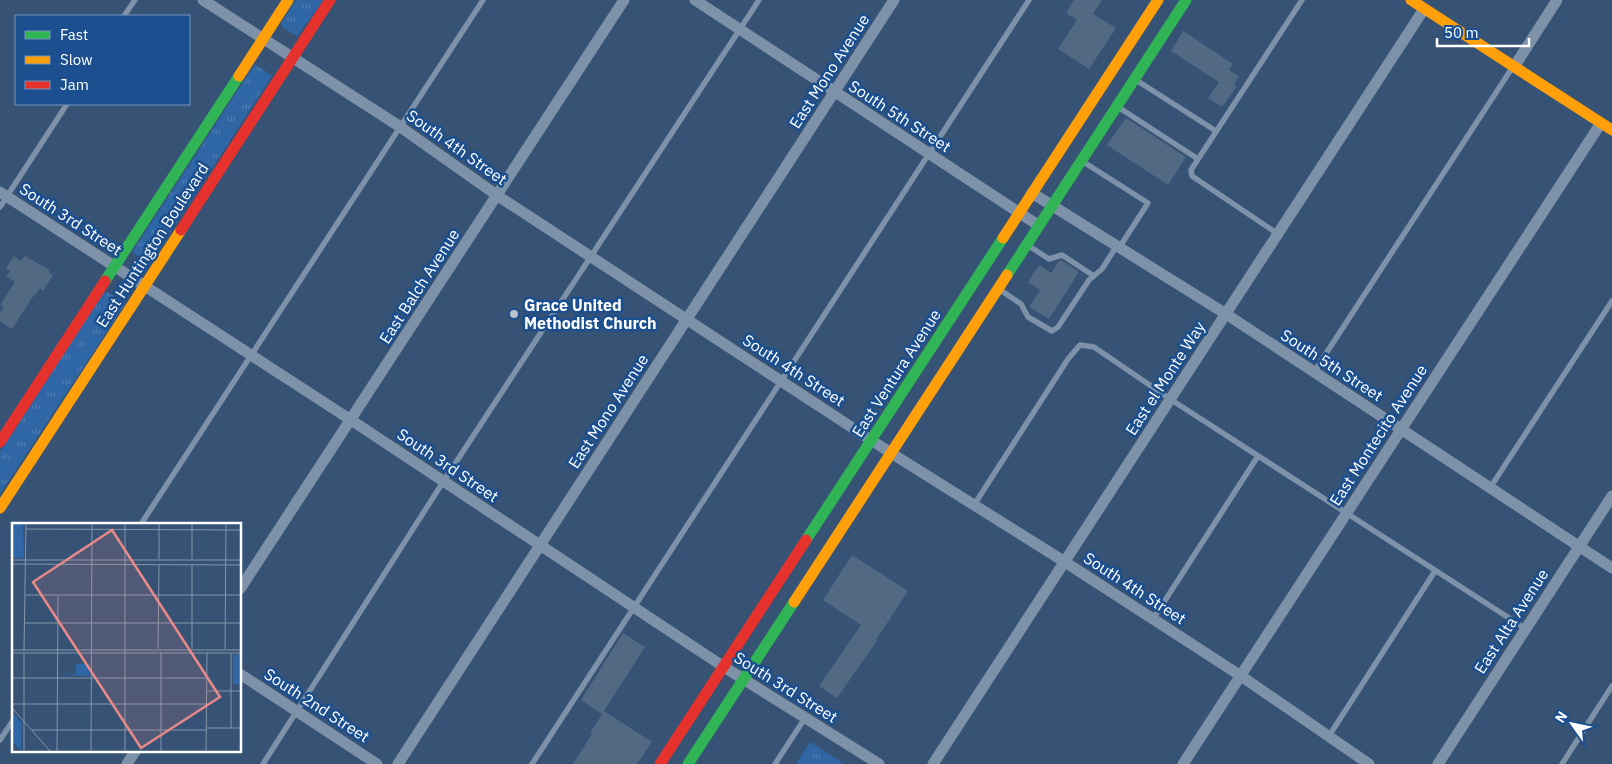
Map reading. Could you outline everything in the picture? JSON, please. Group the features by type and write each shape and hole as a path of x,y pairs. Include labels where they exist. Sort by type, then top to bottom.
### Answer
{"main road":[{"name":"East Huntington Boulevard","path":"0,442 288,0"},
{"name":"East Huntington Boulevard","path":"0,507 330,0"},
{"name":"East Ventura Avenue","path":"660,764 1158,0"},
{"path":"688,764 1186,0"},
{"path":"1411,0 1612,130"}],"street":[{"name":"South 4th Street","path":"203,0 400,126 498,196 891,453 1065,562 1241,676 1369,764"},
{"name":"East Balch Avenue","path":"241,588 624,0"},
{"name":"South 5th Street","path":"695,0 1038,225"},
{"name":"East Mono Avenue","path":"398,764 894,0"},
{"path":"1514,66 1556,0"},
{"name":"East el Monte Way","path":"933,764 1424,9"},
{"name":"East Montecito Avenue","path":"1183,764 1601,123"},
{"name":"South 5th Street","path":"1032,193 1117,248 1226,314 1612,568"},
{"name":"South 3rd Street","path":"2,199 145,286 724,667 879,764"},
{"name":"East Alta Avenue","path":"1438,764 1612,496"},
{"name":"South 2nd Street","path":"241,675 377,764"},
{"path":"127,764 135,752"}],"lane":[{"path":"125,15 135,0"},
{"path":"142,523 483,0"},
{"path":"262,764 443,482 759,0"},
{"path":"532,764 1029,0"},
{"path":"1278,234 1192,176 1191,170 1302,0"},
{"path":"1314,372 1514,66"},
{"path":"1134,79 1216,131"},
{"path":"2,199 66,105"},
{"path":"1116,106 1198,159"},
{"path":"998,288 1021,304 1028,317 1052,331 1058,327 1089,280 1102,269 1148,203 1081,160"},
{"path":"1026,244 1049,259 1062,255 1094,276"},
{"path":"1490,488 1612,301"},
{"path":"974,505 1068,359 1080,346 1094,347 1346,514 1526,629"},
{"path":"1153,619 1258,456"},
{"path":"1329,736 1435,571"},
{"path":"1562,764 1612,686"},
{"path":"775,764 805,718"},
{"path":"0,740 12,722"}],"green space":[{"path":"295,0 324,0 297,36 283,28 281,24"},
{"path":"255,64 272,76 150,264 148,263 132,252"},
{"path":"107,292 125,304 0,494 0,452 103,293"},
{"path":"810,742 844,764 796,764"}],"building":[{"path":"1074,0 1102,0 1093,14 1116,28 1089,69 1058,49 1077,20 1066,13"},
{"path":"1183,31 1233,64 1229,70 1239,76 1234,84 1237,86 1222,107 1208,98 1219,82 1171,51"},
{"path":"1126,118 1186,157 1168,185 1107,145"},
{"path":"14,256 21,261 25,256 50,270 48,272 53,275 43,291 40,288 34,295 12,329 0,321 0,313 4,307 0,305 15,282 6,276 10,271 6,268"},
{"path":"1061,260 1079,272 1049,319 1029,307 1040,290 1028,282 1039,265 1051,273"},
{"path":"852,555 908,591 877,641 837,698 819,686 861,625 823,600"},
{"path":"623,633 645,647 602,714 581,700"},
{"path":"604,711 652,742 637,764 573,764"}],"traffic: fast":[{"path":"1007,275 1186,0"},
{"path":"105,281 239,76"},
{"path":"806,540 1003,238"},
{"path":"688,764 794,602"}],"traffic: slow":[{"path":"239,76 288,0"},
{"path":"1003,238 1158,0"},
{"path":"1411,0 1612,130"},
{"path":"0,508 181,230"},
{"path":"794,602 1007,275"}],"traffic: jam":[{"path":"181,230 330,0"},
{"path":"0,442 105,281"},
{"path":"660,764 806,540"}],"place":[{"name":"Grace United Methodist Church","path":"514,314"}]}
